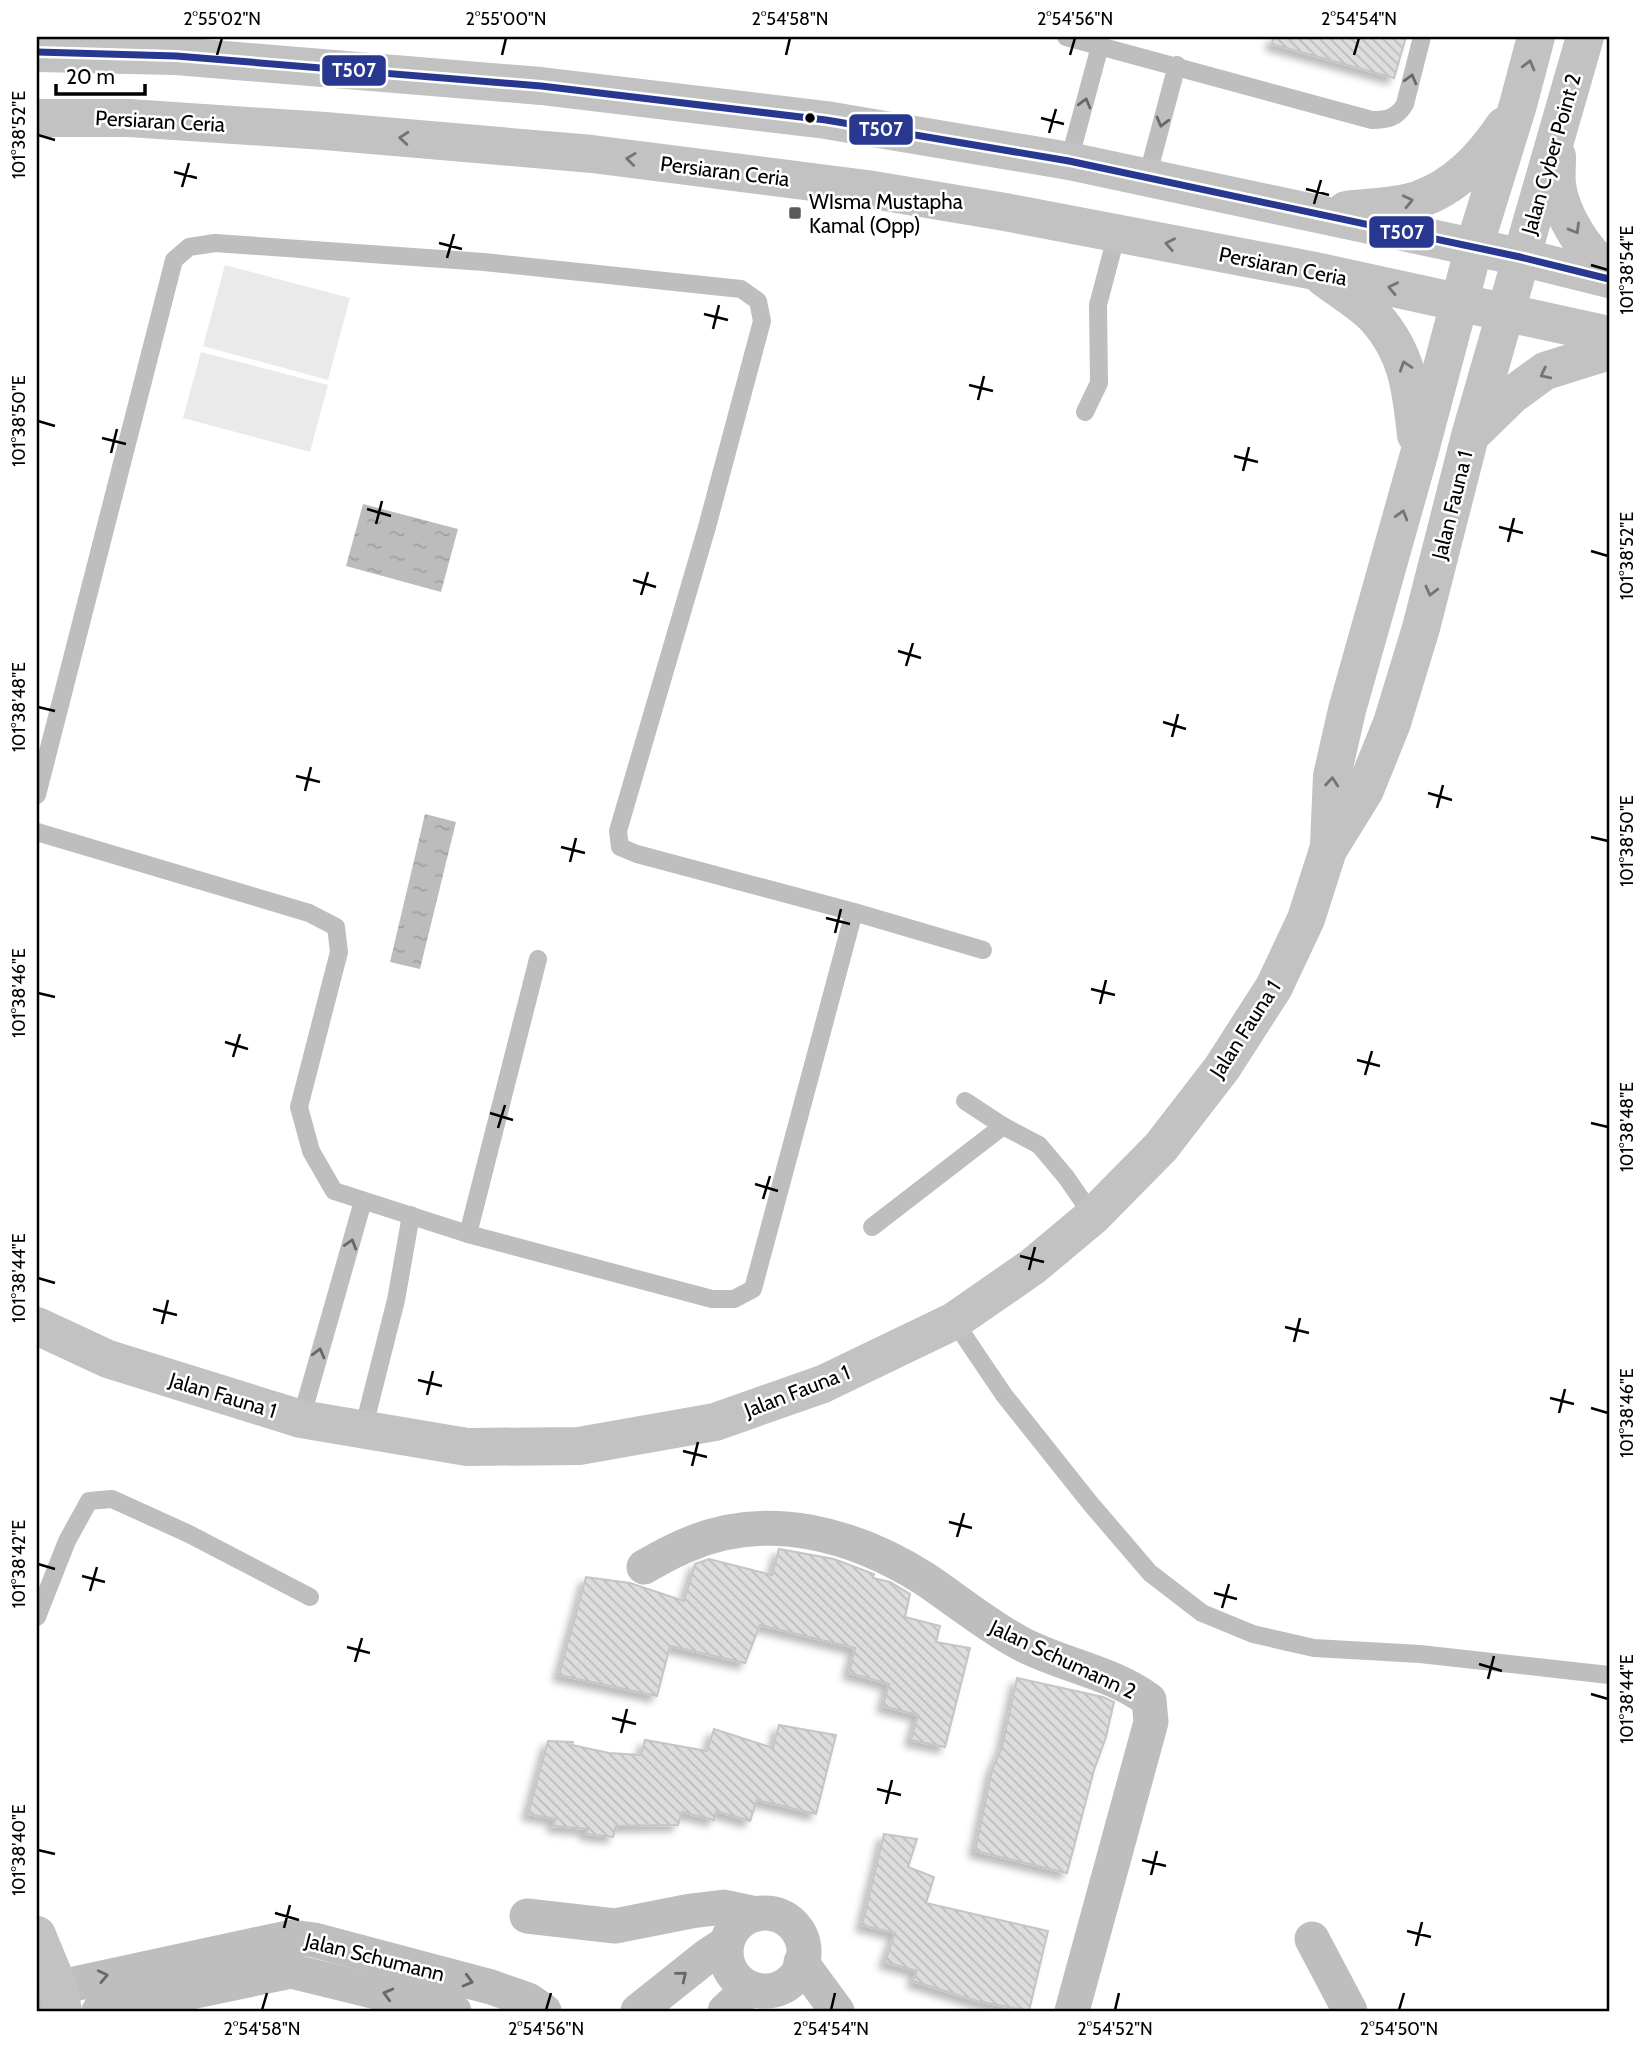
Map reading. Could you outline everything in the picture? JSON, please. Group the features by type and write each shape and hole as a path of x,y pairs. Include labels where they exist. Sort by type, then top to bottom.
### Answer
{"street":[{"path":"1460,302 1536,37"},
{"name":"Jalan Cyber Point 2","path":"1506,313 1585,37"},
{"path":"38,53 177,56 541,86 826,120 1069,161 1520,257 1609,279"},
{"path":"37,98 79,117"},
{"path":"1316,213 1417,200 1451,183 1487,150 1518,105"},
{"name":"Persiaran Ceria","path":"37,118 129,118 299,129 592,155 867,189 1315,271 1609,335"},
{"path":"1557,140 1557,186 1569,220 1590,251 1609,270"},
{"path":"1315,271 1375,317 1399,350 1410,382 1418,458"},
{"name":"Jalan Fauna 1","path":"1328,850 1332,776 1347,710 1460,302"},
{"name":"Jalan Fauna 1","path":"37,1326 108,1359 301,1419 467,1447 579,1446 715,1422 823,1384 954,1321 1032,1267 1093,1216 1161,1147 1229,1057 1274,987 1306,919 1328,850 1365,790 1392,723 1421,628 1469,436 1506,313"},
{"path":"1469,436 1512,395 1545,371 1609,351"},
{"name":"Jalan Schumann 2","path":"644,1567 687,1544 751,1528 787,1528 843,1539 886,1556 915,1573 991,1628 1023,1645 1131,1687 1149,1700 1151,1722 1072,2011"},
{"path":"527,1916 615,1926 724,1907 757,1914 776,1914 788,1920 802,1941 771,1992"},
{"path":"757,1914 741,1921 727,1943 727,1963 732,1974 740,1982 837,2011"},
{"path":"37,1935 53,1996"},
{"name":"Jalan Schumann","path":"53,1996 292,1937 314,1940 491,1987 528,2000 544,2011"},
{"path":"1312,1939 1350,2011"},
{"path":"638,2011 727,1943"},
{"name":"Jalan Schumann","path":"99,2011 291,1971 454,2011"}],"lane":[{"path":"1066,37 1372,120 1393,117 1400,113 1405,104 1422,37"},
{"path":"1069,161 1101,46"},
{"path":"1147,178 1177,65"},
{"path":"1085,412 1099,383 1098,305 1117,233"},
{"path":"37,795 174,260 189,247 215,243 484,262 741,289 758,301 762,321 707,527 618,831 620,847 983,950"},
{"path":"37,832 309,913 336,927 339,952 299,1107 311,1151 334,1191 468,1234 712,1299 734,1299 753,1289 855,912"},
{"path":"468,1234 538,959"},
{"path":"965,1101 1039,1145 1093,1216"},
{"path":"872,1227 1003,1126"},
{"path":"301,1419 363,1201"},
{"path":"363,1430 396,1300 411,1215"},
{"path":"954,1321 1004,1395 1090,1503 1150,1573 1202,1614 1253,1634 1314,1648 1420,1654 1609,1675"},
{"path":"37,1617 67,1541 89,1501 113,1499 189,1534 310,1597"}],"shaded area":[{"path":"225,265 350,298 328,380 203,346"},
{"path":"201,352 328,385 310,452 183,418"}],"water":[{"path":"363,504 458,529 441,592 346,566"},
{"path":"425,814 456,822 420,969 390,962"}],"building":[{"path":"1273,37 1406,37 1394,78 1272,44"},
{"path":"779,1549 834,1559 874,1574 873,1578 890,1582 910,1594 905,1617 940,1626 936,1642 970,1648 945,1747 911,1740 918,1715 883,1706 889,1684 849,1673 855,1648 760,1625 745,1663 670,1646 657,1696 559,1675 586,1577 630,1583 684,1601 695,1564 709,1559 772,1575"},
{"path":"1017,1678 1103,1697 1114,1702 1067,1873 975,1851 992,1770 1002,1747"},
{"path":"779,1725 836,1735 816,1814 757,1800 750,1821 716,1811 714,1820 682,1812 678,1825 616,1826 613,1837 586,1834 588,1829 553,1826 556,1819 528,1814 548,1741 573,1742 572,1745 609,1753 641,1755 645,1740 707,1751 714,1729 773,1748"},
{"path":"884,1834 917,1839 908,1867 934,1877 926,1903 1048,1931 1029,2011 977,2001 913,1981 917,1971 885,1962 895,1933 862,1925"}],"transit line":[{"name":"T507","path":"37,52 176,56 541,86 826,120 1069,161 1520,257 1609,279"}],"place":[{"name":"WIsma Mustapha Kamal (Opp)","path":"795,213"}]}
